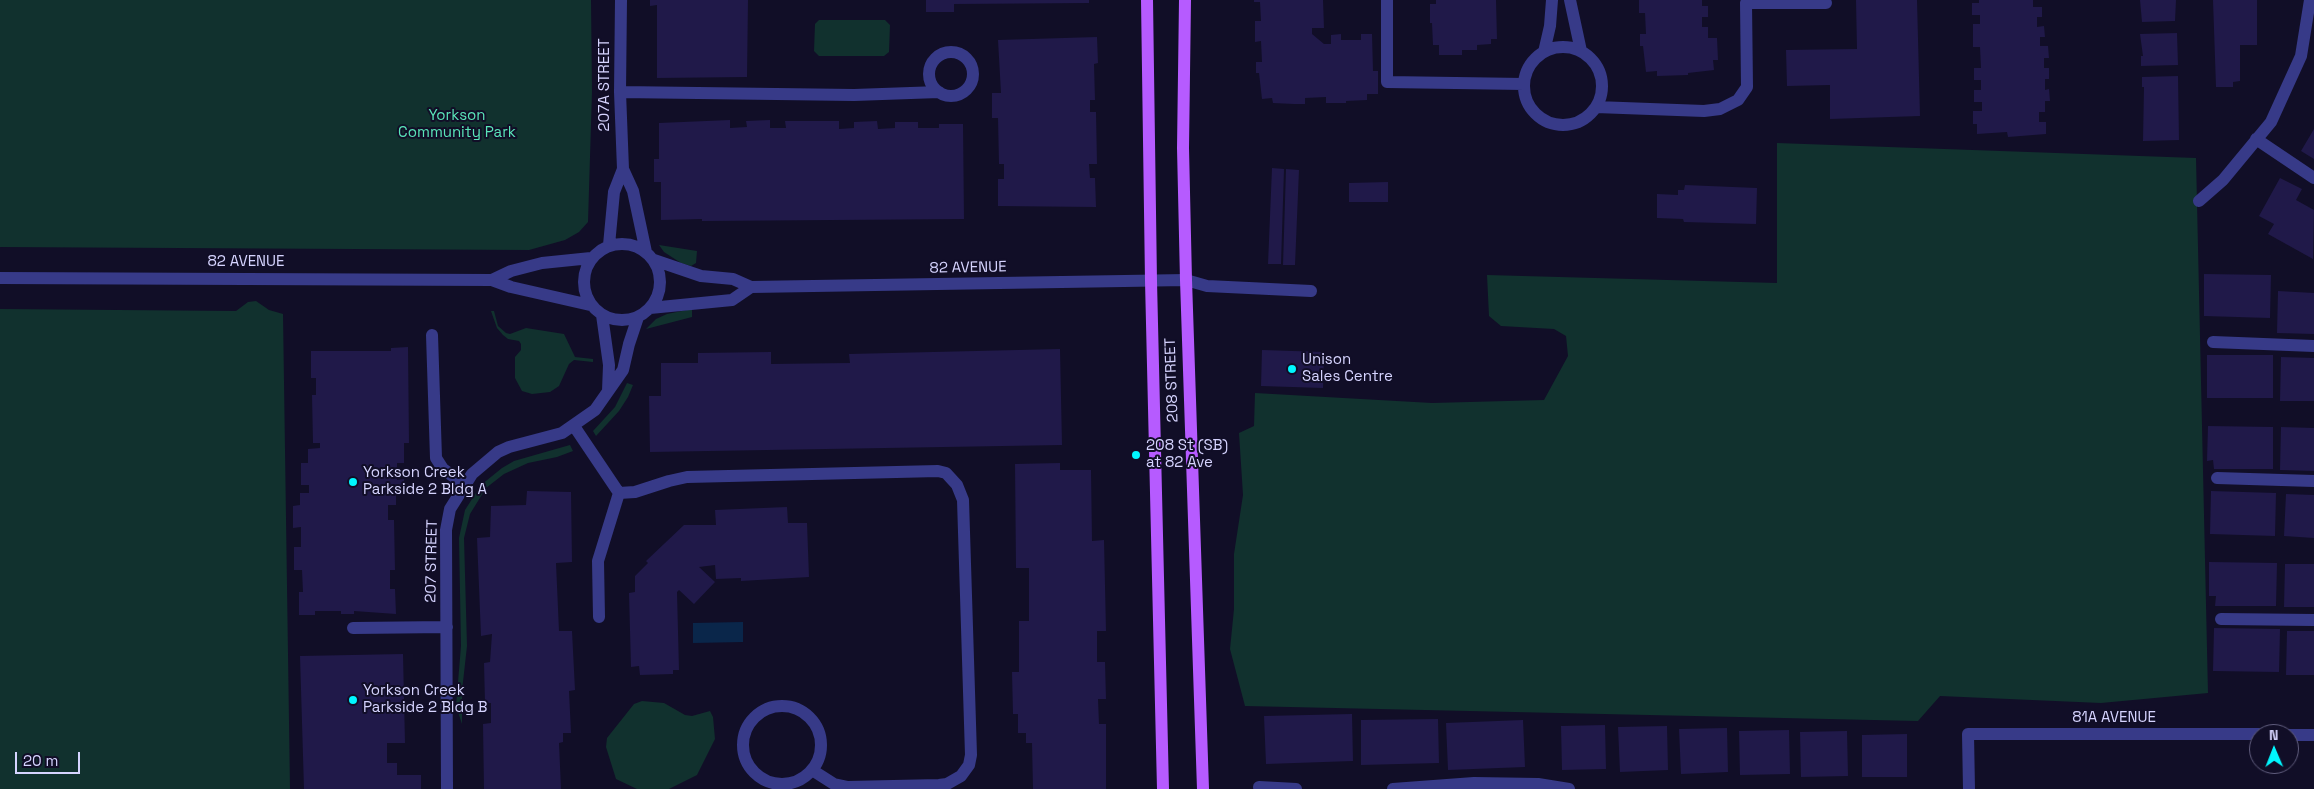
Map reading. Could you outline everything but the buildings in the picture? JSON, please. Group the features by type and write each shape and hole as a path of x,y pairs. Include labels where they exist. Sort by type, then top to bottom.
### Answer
{"main road":[{"name":"208 STREET","path":"1147,0 1151,281 1163,789"},
{"name":"208 STREET","path":"1185,0 1183,148 1186,280 1203,789"}],"street":[{"name":"207A STREET","path":"621,0 620,92 623,169 633,191 650,256"},
{"path":"1387,0 1387,82 1524,84"},
{"path":"1544,52 1550,26 1552,0"},
{"path":"1570,0 1581,52"},
{"path":"2199,201 2223,180 2270,122 2301,56 2310,0"},
{"path":"1596,107 1704,111 1720,109 1738,100 1747,87 1746,3 1826,3"},
{"path":"1569,47 1591,59 1599,70 1602,82 1601,95 1596,107 1588,116 1576,123 1564,125 1551,123 1540,117 1531,108 1524,84 1527,71 1544,52 1556,48 1569,47"},
{"path":"620,92 854,95 939,92"},
{"path":"2256,139 2314,178"},
{"name":"207A STREET","path":"608,245 614,192 623,169"},
{"path":"628,244 650,256 659,272 660,285 657,297 650,308 638,317 626,320 613,320 602,315 590,305 584,293 583,281 585,268 592,258 608,245 628,244"},
{"name":"82 AVENUE","path":"650,256 694,274 733,279 751,287 1186,280 1207,286 1311,291"},
{"name":"82 AVENUE","path":"492,280 511,271 542,263 592,258"},
{"name":"82 AVENUE","path":"0,278 492,280 511,287 590,305"},
{"path":"650,308 732,300 751,287"},
{"path":"602,315 609,365 608,391"},
{"name":"207 STREET","path":"447,789 447,518 464,484 480,465 509,446 547,438 574,426 595,410 623,370 628,344 638,317"},
{"path":"432,335 436,458 443,469 464,484"},
{"path":"2214,342 2314,346"},
{"path":"574,426 619,493"},
{"path":"619,493 635,492 669,480 688,477 938,471 946,473 957,484 963,500 971,755 969,765 961,776 947,784 939,785 848,787 834,784 812,770"},
{"path":"2217,478 2314,482"},
{"path":"599,617 598,561 619,493"},
{"path":"2221,619 2314,620"},
{"path":"353,628 447,627"},
{"path":"778,706 798,708 810,716 818,728 821,741 820,755 812,770 805,777 792,783 779,784 766,781 754,773 746,762 742,749 743,735 749,722 759,712 778,706"},
{"name":"81A AVENUE","path":"1969,789 1968,734 2249,734"},
{"path":"2299,734 2314,735"},
{"path":"1393,789 1474,783 1538,784 1569,789"},
{"path":"1259,787 1296,789"}],"green space":[{"name":"Yorkson Community Park","path":"0,0 591,0 592,92 588,222 579,232 565,240 529,250 0,247"},
{"path":"819,20 885,20 890,25 889,52 884,56 819,56 814,51 815,24"},
{"path":"1777,143 2196,158 2208,693 2101,703 1940,696 1918,721 1245,706 1230,649 1234,609 1234,554 1243,495 1239,433 1254,426 1255,393 1432,403 1544,400 1568,356 1566,336 1554,329 1501,326 1489,316 1487,275 1777,283"},
{"path":"659,245 697,251 696,263 691,266 681,263 664,252"},
{"path":"256,301 269,310 283,314 290,789 0,789 0,309 236,311 248,302"},
{"path":"692,309 692,317 646,329 656,319 667,314"},
{"path":"491,311 494,311 498,326 506,333 510,334 526,328 564,334 575,357 593,359 593,362 574,360 569,364 559,386 550,392 532,394 522,391 515,378 515,357 521,350 521,344 519,341 508,339 503,335 497,328"},
{"path":"627,383 633,385 628,397 619,411 596,436 593,431 615,407"},
{"path":"570,445 573,451 557,457 528,463 504,474 486,488 470,514 464,538 467,646 462,691 462,724 456,706 461,646 459,538 465,510 481,485 502,468 514,461"},
{"path":"642,701 664,703 685,715 692,716 710,711 713,717 715,739 697,775 669,789 637,789 616,779 606,747 607,738 634,704"}],"water":[{"path":"743,622 743,642 693,643 693,623"}],"place":[{"name":"Unison Sales Centre","path":"1292,369"},
{"name":"208 St (SB) at 82 Ave","path":"1136,455"},
{"name":"Yorkson Creek Parkside 2 Bldg A","path":"353,482"},
{"name":"Yorkson Creek Parkside 2 Bldg B","path":"353,700"}]}
